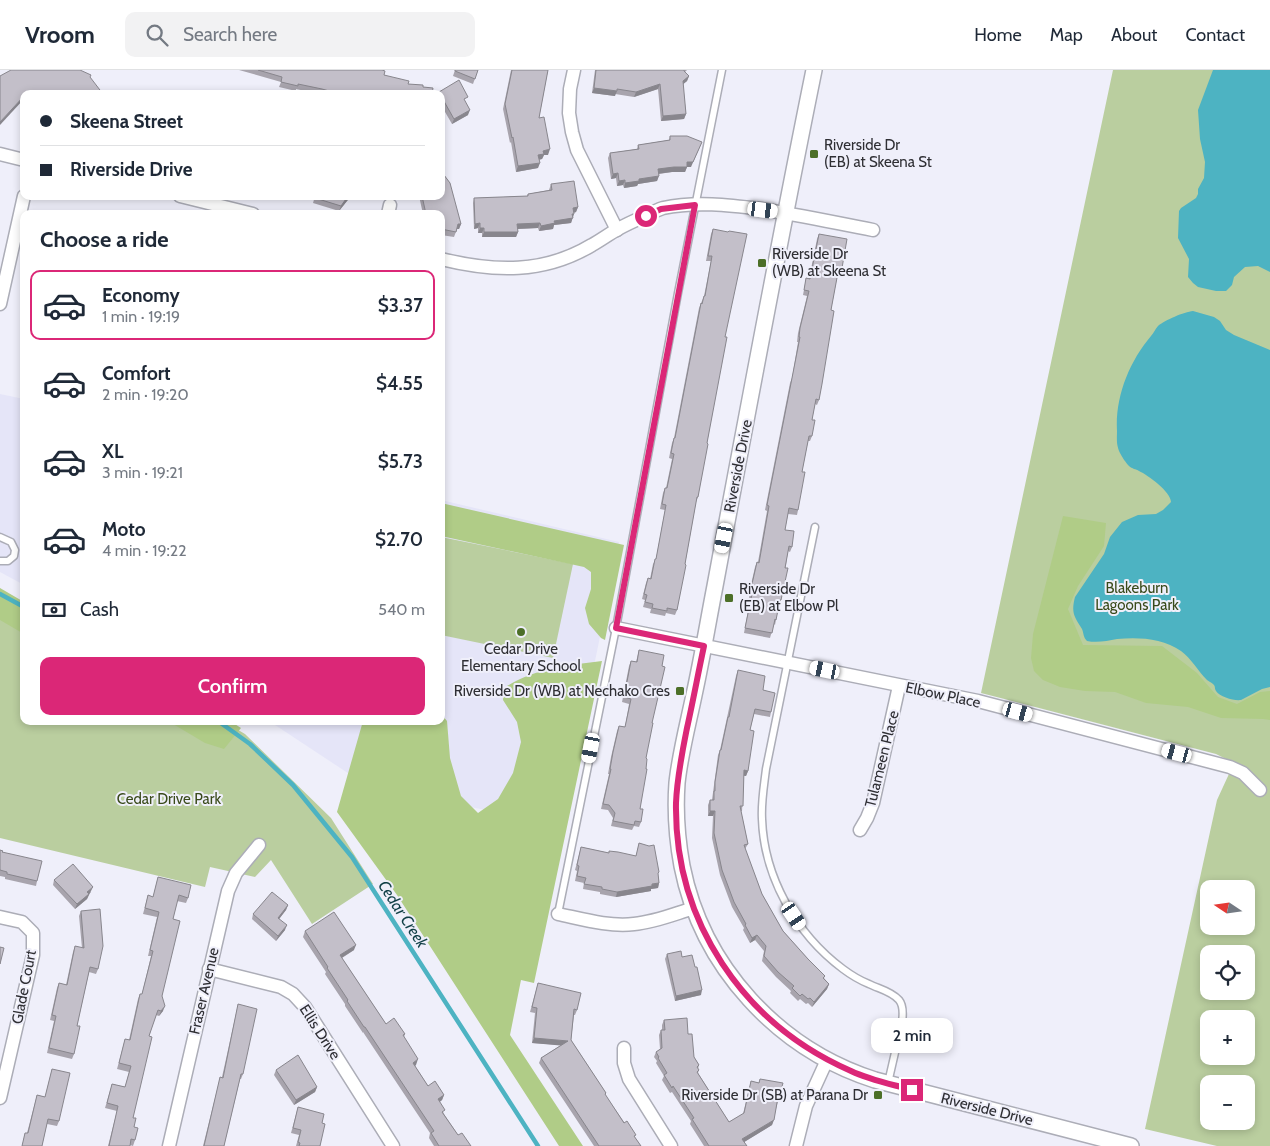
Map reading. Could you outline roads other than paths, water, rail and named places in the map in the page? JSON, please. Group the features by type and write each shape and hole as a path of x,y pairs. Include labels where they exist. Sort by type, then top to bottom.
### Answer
{"street":[{"path":"574,70 570,89 569,113 572,132 577,150 617,230"},
{"name":"Riverside Drive","path":"814,70 785,212 704,646 679,768 676,802 677,834 681,862 694,908 715,952 749,999 770,1020 809,1050 859,1075 1131,1146"},
{"path":"0,154 20,159"},
{"path":"207,200 240,210"},
{"path":"445,261 478,267 511,269 548,263 567,257 661,209 695,205 729,205 785,212 873,230"},
{"path":"0,304 20,214"},
{"name":"Elbow Place","path":"616,628 978,701 1230,767 1242,773 1260,790"},
{"name":"Tulameen Place","path":"860,830 873,803 899,686"},
{"name":"Fraser Avenue","path":"169,1146 228,892 236,873 259,846"},
{"path":"558,914 605,923 631,925 694,908"},
{"name":"Glade Court","path":"0,917 22,922 33,933 33,956 0,1098"},
{"name":"Ellis Drive","path":"209,969 275,985 293,994 305,1008 388,1144"},
{"path":"624,1048 624,1063 629,1079 671,1146"},
{"path":"796,1146 806,1106 828,1060"}],"lane":[{"path":"558,914 616,628 722,70"},
{"path":"815,528 763,790 762,819 767,852 775,879 783,898 800,926 816,944 852,976 890,994 900,1001 902,1022 888,1083"},
{"path":"0,537 12,542 15,550 14,556 8,561 0,561"}],"water":[{"path":"1213,70 1270,70 1270,272 1258,266 1245,267 1234,277 1232,285 1226,291 1198,287 1193,283 1188,277 1189,259 1178,238 1179,211 1196,198 1204,178 1205,162 1200,139 1198,110"},
{"path":"1193,311 1214,317 1220,321 1226,330 1234,335 1270,350 1270,687 1241,700 1227,698 1218,693 1214,685 1207,680 1185,654 1166,643 1150,639 1133,638 1098,642 1087,641 1073,611 1075,597 1104,554 1110,537 1122,522 1138,515 1156,514 1171,502 1170,498 1158,484 1148,476 1130,467 1121,455 1117,442 1118,405 1125,380 1136,357 1157,327 1165,321"}],"waterway":[{"name":"Cedar Creek","path":"0,594 20,605"},
{"name":"Cedar Creek","path":"224,725 250,744 293,785 352,857 538,1146"}],"place":[{"name":"Riverside Dr (EB) at Skeena St","path":"814,154"},
{"name":"Riverside Dr (WB) at Skeena St","path":"762,263"},
{"name":"Riverside Dr (EB) at Elbow Pl","path":"729,598"},
{"name":"Cedar Drive Elementary School","path":"521,632"},
{"name":"Riverside Dr (WB) at Nechako Cres","path":"680,691"},
{"name":"Riverside Dr (SB) at Parana Dr","path":"878,1095"}],"park label":[{"name":"Blakeburn Lagoons Park","path":"1137,596"},
{"name":"Cedar Drive Park","path":"169,799"}]}
